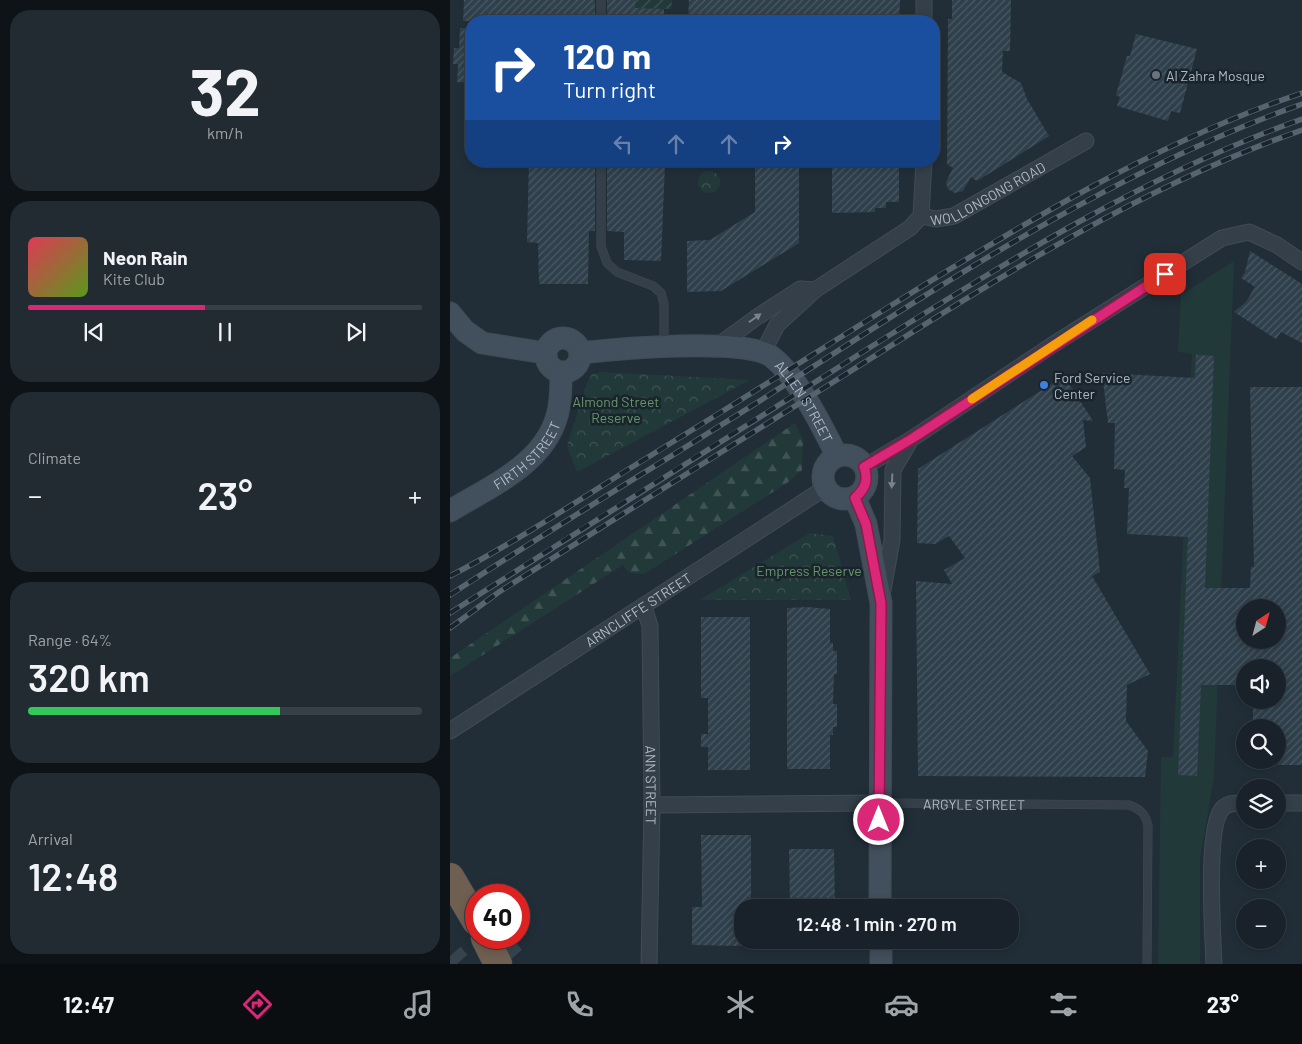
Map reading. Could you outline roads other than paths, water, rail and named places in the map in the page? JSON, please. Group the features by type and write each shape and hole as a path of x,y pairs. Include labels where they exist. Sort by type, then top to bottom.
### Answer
{"highway":[{"path":"450,877 465,902"},
{"path":"490,949 498,964"}],"street":[{"path":"924,0 924,15"},
{"name":"WOLLONGONG ROAD","path":"763,352 777,325 815,290 910,228 921,216 936,219 954,216 1086,141"},
{"path":"921,216 924,167"},
{"path":"864,467 913,438 1054,344 1222,238 1248,232 1277,245 1302,262"},
{"name":"WOLLONGONG ROAD","path":"716,347 756,317 800,289 815,290"},
{"path":"450,314 465,331 482,343 546,353"},
{"path":"560,338 571,339 579,348 580,353 575,367 561,372 551,368 546,358 546,353 550,342 560,338"},
{"path":"580,353 716,347 745,347 763,352"},
{"name":"ALLEN STREET","path":"763,352 779,363 815,412 837,456"},
{"name":"FIRTH STREET","path":"450,511 518,470 534,456 545,442 559,408 561,372"},
{"path":"880,899 881,603 892,540 893,470 913,438"},
{"path":"850,455 856,458 864,467 867,481 864,488 855,498 841,499 835,497 825,488 823,482 824,469 831,459 837,456 850,455"},
{"name":"ARNCLIFFE STREET","path":"450,731 825,488"},
{"path":"855,498 866,524 881,603"},
{"name":"ANN STREET","path":"644,606 650,626 652,805 649,964"},
{"name":"ARGYLE STREET","path":"652,805 879,803"},
{"path":"1214,964 1212,862 1217,819 1223,808 1229,804 1236,803"},
{"path":"1286,803 1302,803"},
{"path":"881,949 881,964"}],"lane":[{"path":"601,0 601,15"},
{"path":"601,167 601,246 607,263 617,272 653,286 661,292 664,304 664,348"},
{"name":"ARGYLE STREET","path":"879,803 1129,805 1139,809 1146,817 1148,826 1147,964"}],"tunnel":[{"path":"503,949 516,964"},
{"path":"450,956 457,964"}],"railway":[{"path":"450,576 538,526 986,247 1088,188 1194,136 1302,93"},
{"path":"450,595 897,313 1027,234 1094,197 1162,163 1231,132 1302,104"},
{"path":"450,613 869,348 1026,252 1188,166 1302,119"},
{"path":"450,628 499,592 1009,273 1123,209 1181,180 1241,153 1302,130"}],"place":[{"name":"Al Zahra Mosque","path":"1156,75"},
{"name":"Ford Service Center","path":"1044,385"}],"park label":[{"name":"Almond Street Reserve","path":"616,410"},
{"name":"Empress Reserve","path":"809,570"}]}
